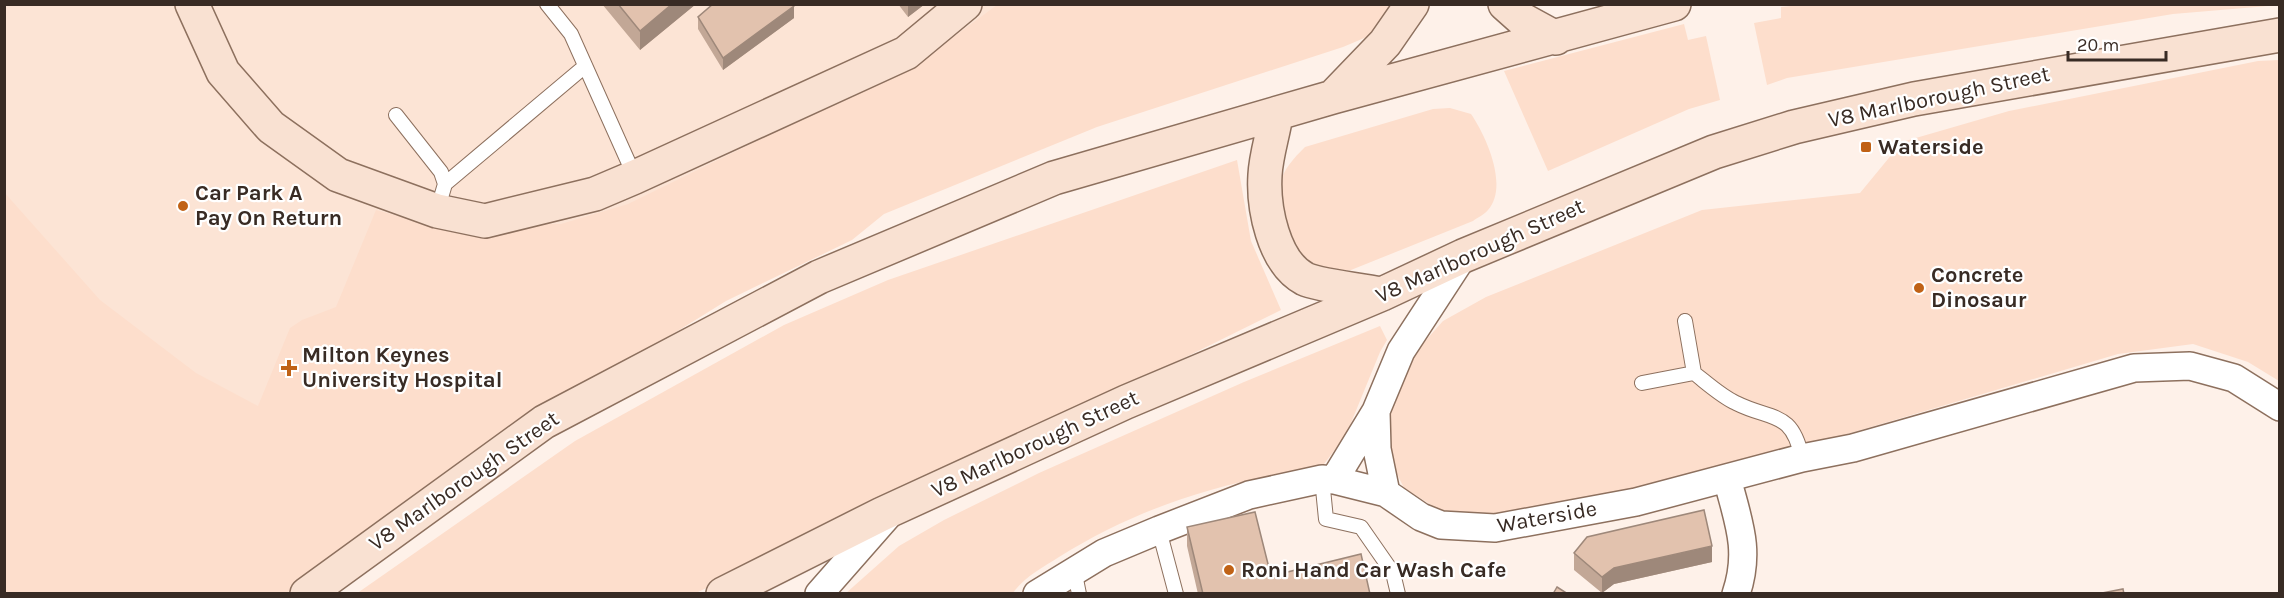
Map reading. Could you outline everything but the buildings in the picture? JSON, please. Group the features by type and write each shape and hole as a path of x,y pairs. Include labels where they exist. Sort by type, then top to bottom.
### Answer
{"main road":[{"path":"192,4 223,72 271,127 338,175 441,197 485,221 595,194 635,177 906,53 965,4"},
{"path":"1334,97 1385,43 1412,4"},
{"path":"1505,4 1523,20 1556,38"},
{"name":"V8 Marlborough Street","path":"307,594 544,422 819,277 1054,178 1334,97 1674,4"},
{"name":"V8 Marlborough Street","path":"723,594 893,510 1126,402 1382,294 1463,256 1714,152 1794,127 1987,85 2280,35"},
{"path":"1276,115 1265,172 1265,194 1273,233 1286,262 1305,279 1382,294"}],"street":[{"path":"1328,479 1376,411 1401,351 1463,256"},
{"name":"Waterside","path":"1037,594 1077,581 1104,553 1160,530 1249,495 1328,479 1386,493 1421,517 1441,525 1495,528 1636,502 1802,458 1853,448 2134,368 2190,366 2234,378 2280,407"},
{"path":"1376,411 1377,449 1386,493"},
{"path":"1726,478 1743,538 1743,572 1736,594"},
{"path":"819,594 893,510"}],"lane":[{"path":"547,4 571,34 635,177"},
{"path":"441,197 584,67"},
{"path":"396,115 441,172 441,197"},
{"path":"1685,321 1694,373 1734,403 1787,423 1799,442 1802,458"},
{"path":"1642,383 1694,373"},
{"path":"1328,479 1326,519 1361,527 1393,573 1398,594"},
{"path":"1160,530 1176,594"}],"shaded area":[{"name":"Milton Keynes University Hospital","path":"5,5 1056,5 200,518 5,218"},
{"path":"997,5 1395,5 1369,36 1343,47 1097,127 884,214 852,240 726,301 497,443 287,593 5,593 4,192 100,300 196,373 258,406 290,328 302,320 336,307 376,210 427,224 561,224 628,204 921,61"},
{"path":"1800,5 2280,5 2173,14 1787,78 1767,85 1754,23 1781,18 1781,7"},
{"path":"1684,24 1688,40 1706,36 1720,100 1689,109 1548,171 1504,71"},
{"path":"2279,60 2279,381 2248,362 2193,344 2118,354 1776,455 1554,507 1472,519 1436,508 1404,488 1390,460 1387,437 1392,404 1403,372 1418,349 1443,321 1486,297 1702,210 1860,193 1902,142 2009,111 2258,61"},
{"path":"1450,108 1471,114 1489,148 1496,175 1496,188 1494,200 1487,211 1473,221 1351,270 1333,273 1319,271 1307,264 1289,242 1280,213 1281,179 1297,155 1305,147 1433,109"},
{"path":"1237,160 1251,241 1281,310 998,450 696,593 356,594 575,441 784,325 888,280"},
{"path":"1380,326 1387,340 1346,435 1321,468 1218,488 1152,510 1089,539 1028,577 1013,593 845,594 899,546 944,520 1039,473 1244,382"}],"place":[{"name":"Waterside","path":"1866,147"},
{"name":"Car Park A Pay On Return","path":"183,206"},
{"name":"Concrete Dinosaur","path":"1919,288"},
{"name":"Milton Keynes University Hospital","path":"289,368"},
{"name":"Roni Hand Car Wash Cafe","path":"1229,570"}]}
